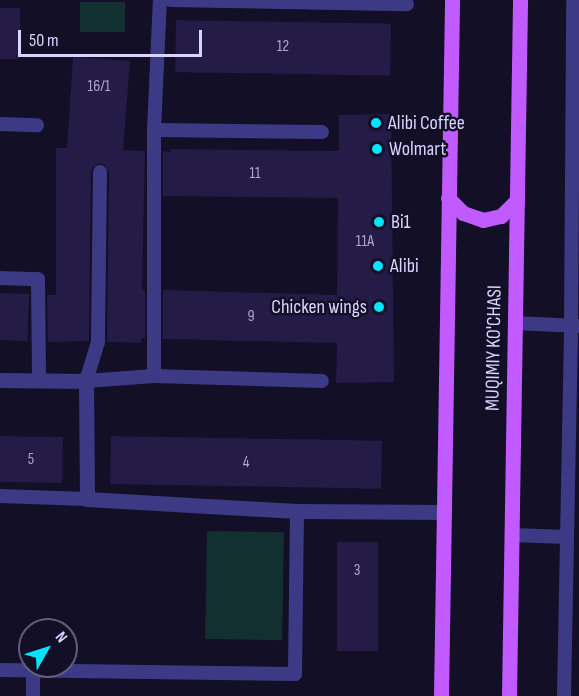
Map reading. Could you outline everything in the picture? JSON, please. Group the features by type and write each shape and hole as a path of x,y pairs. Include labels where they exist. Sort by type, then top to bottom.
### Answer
{"main road":[{"path":"441,696 452,0"},
{"name":"MUQIMIY KO'CHASI","path":"509,696 520,0"},
{"path":"448,198 463,213 483,220 501,216 517,200"}],"street":[{"path":"0,380 86,381 87,499 297,511 444,512"}],"lane":[{"path":"154,376 154,130 160,0"},
{"path":"170,0 305,0 407,4"},
{"path":"564,696 575,326 573,0"},
{"path":"0,124 37,125"},
{"path":"154,130 322,132"},
{"path":"100,172 98,342 86,381 154,376 322,381"},
{"path":"0,278 38,279 39,380"},
{"path":"515,323 575,326"},
{"path":"0,496 87,499"},
{"path":"78,672 295,674 297,511"},
{"path":"512,536 567,537"},
{"path":"0,670 18,671"},
{"path":"33,678 33,696"}],"green space":[{"path":"80,2 125,2 125,32 80,32"},
{"path":"207,531 284,532 282,640 205,639"}],"building":[{"path":"0,8 20,8 20,59 0,59"},
{"path":"176,20 391,24 390,76 175,72"},
{"path":"73,57 130,61 123,150 145,151 142,290 145,290 145,338 141,338 141,343 107,342 109,172 105,165 100,163 93,167 91,172 89,341 48,342 47,295 56,295 56,148 67,148"},
{"path":"391,114 394,382 336,383 337,343 163,339 163,290 337,295 338,198 163,196 163,151 171,152 171,149 339,151 339,115"},
{"path":"0,293 29,294 27,341 0,340"},
{"path":"0,436 63,437 62,483 0,482"},
{"path":"111,436 382,441 381,489 110,484"},
{"path":"337,542 378,542 378,651 337,651"}],"place":[{"name":"Alibi Coffee","path":"376,123"},
{"name":"Wolmart","path":"377,149"},
{"name":"Bi1","path":"379,222"},
{"name":"Alibi","path":"378,266"},
{"name":"Chicken wings","path":"379,307"}]}
